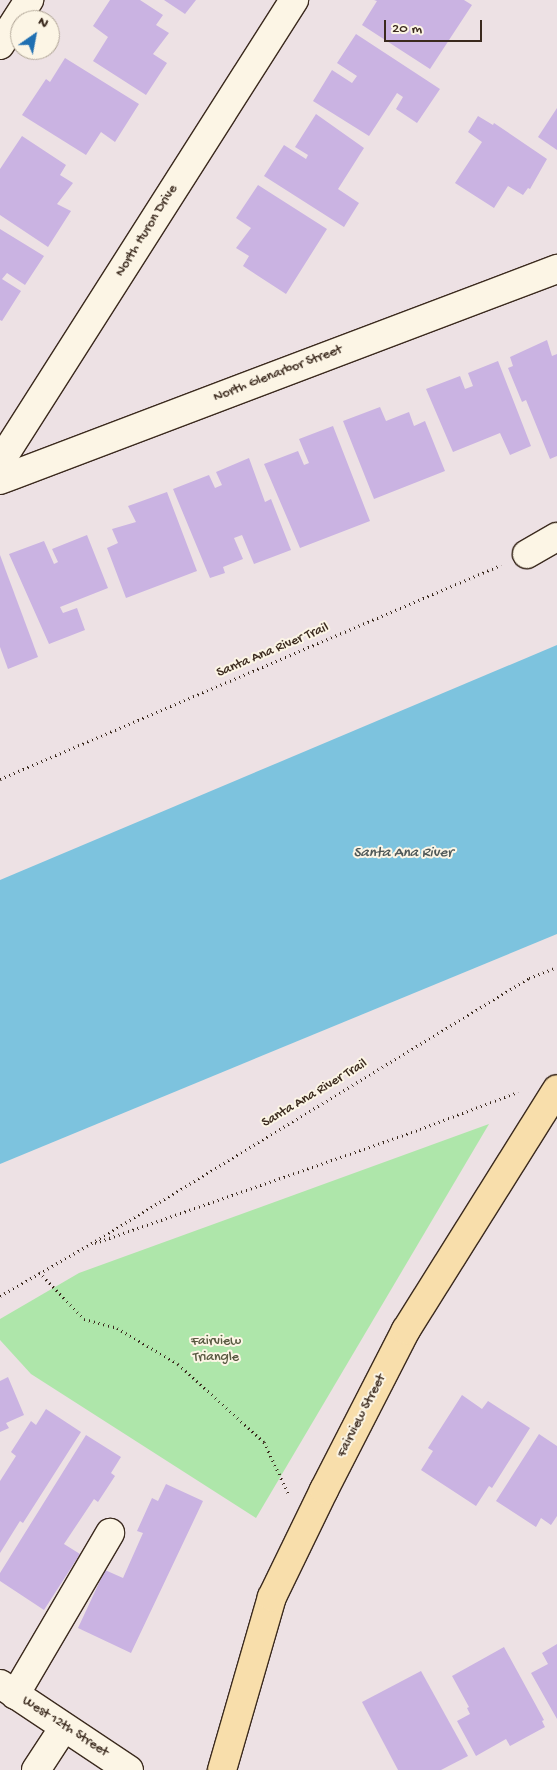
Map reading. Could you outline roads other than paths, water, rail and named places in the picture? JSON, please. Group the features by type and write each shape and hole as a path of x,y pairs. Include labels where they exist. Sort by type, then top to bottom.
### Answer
{"main road":[{"name":"Fairview Street","path":"222,1770 272,1597 305,1529 406,1330 557,1089"}],"street":[{"path":"0,45 29,0"},
{"name":"North Huron Drive","path":"0,462 294,0"},
{"name":"North Glenarbor Street","path":"0,480 557,269"},
{"path":"527,554 557,537"},
{"path":"8,1690 110,1533"},
{"name":"West 12th Street","path":"8,1690 129,1770"},
{"path":"36,1770 64,1727"}],"water":[{"name":"Santa Ana River","path":"557,645 557,934 0,1164 0,880"}],"park label":[{"name":"Fairview Triangle","path":"216,1350"}]}
